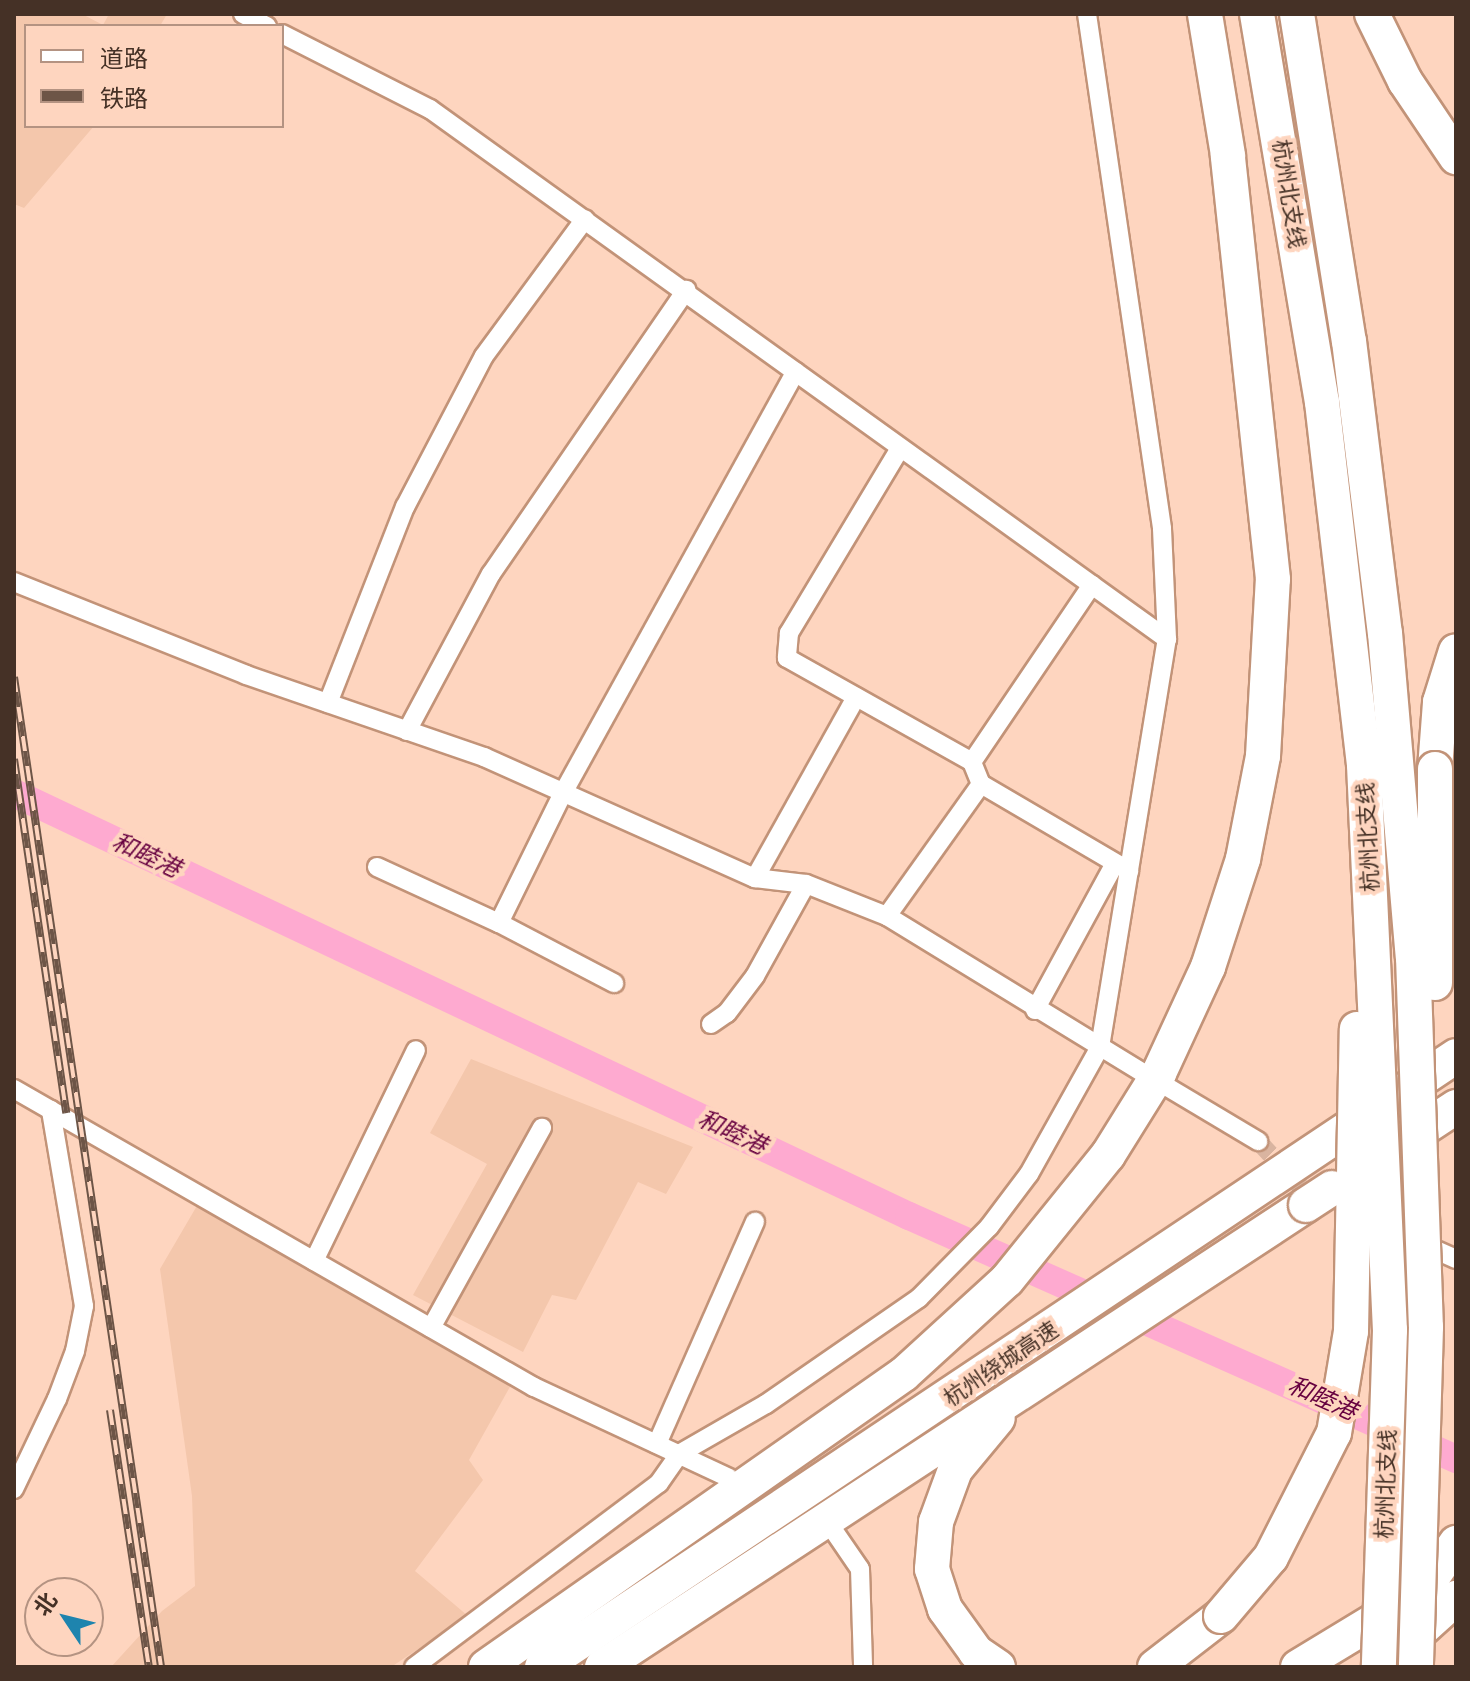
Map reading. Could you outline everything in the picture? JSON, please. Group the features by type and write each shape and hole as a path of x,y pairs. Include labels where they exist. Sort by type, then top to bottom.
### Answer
{"highway":[{"path":"486,1667 904,1374 1007,1280 1108,1155 1159,1073 1208,967 1243,859 1263,756 1273,579 1228,155 1205,14"},
{"name":"杭州北支线","path":"1257,14 1322,402 1364,765 1390,1330 1380,1667"},
{"name":"杭州北支线","path":"1297,14 1349,341 1385,633 1413,957 1426,1327 1416,1667"},
{"path":"1372,14 1405,81 1456,157"},
{"path":"1426,1327 1435,769 1440,702 1456,651"},
{"path":"1155,1667 1221,1616 1271,1557 1334,1433 1349,1346 1364,765"},
{"name":"杭州绕城高速","path":"602,1667 1028,1372 1165,1252 1456,1056"},
{"name":"杭州绕城高速","path":"542,1667 1028,1372 1204,1271 1313,1193 1456,1107"},
{"path":"998,1667 976,1652 945,1609 932,1569 936,1522 955,1470 1028,1372"},
{"path":"1298,1667 1422,1592 1456,1543"},
{"path":"1380,1667 1456,1598"}],"street":[{"path":"243,14 263,24"},
{"path":"414,1667 659,1483 679,1454 766,1404 919,1298 989,1227 1029,1174 1100,1047 1122,867 1167,639 1161,513 1087,14"},
{"path":"284,35 430,109 686,290 899,450 1167,639"},
{"path":"328,703 405,507 484,356 585,219"},
{"path":"407,731 491,574 686,290"},
{"path":"499,923 563,793 795,372"},
{"path":"899,450 789,633 787,658 972,762 981,784 1122,867"},
{"path":"14,582 563,793 755,878 806,884 887,916 1035,1010 1140,1071"},
{"path":"972,762 1092,585"},
{"path":"755,878 856,697"},
{"path":"887,916 981,784"},
{"path":"377,867 499,923 614,983"},
{"path":"1035,1010 1122,867"},
{"path":"711,1024 727,1013 755,976 806,884"},
{"path":"314,1261 416,1050"},
{"path":"1169,1088 1258,1141"},
{"path":"16,1095 51,1110 534,1387 729,1478"},
{"path":"14,1489 62,1387 84,1306 51,1110"},
{"path":"431,1328 542,1128"},
{"path":"1313,1193 1456,1259"},
{"path":"657,1444 755,1222"},
{"path":"836,1534 860,1569 863,1667"}],"shaded area":[{"path":"14,14 82,14 101,24 24,24 24,128 92,128 24,208 14,204"},
{"path":"109,14 167,14 161,24 104,24"},
{"path":"471,1059 693,1147 666,1194 638,1182 576,1300 552,1295 523,1352 413,1295 487,1164 430,1133"},
{"path":"198,1204 511,1385 469,1460 483,1480 415,1571 468,1616 391,1667 111,1667 162,1611 195,1586 192,1496 160,1269"}],"waterway":[{"name":"和睦港","path":"14,793 909,1216 1456,1459"}],"tunnel":[{"path":"1258,1141 1300,1186"},
{"path":"740,1483 823,1527"}],"railway":[{"path":"14,677 161,1667"},
{"path":"14,759 66,1113"},
{"path":"110,1410 149,1667"}]}
